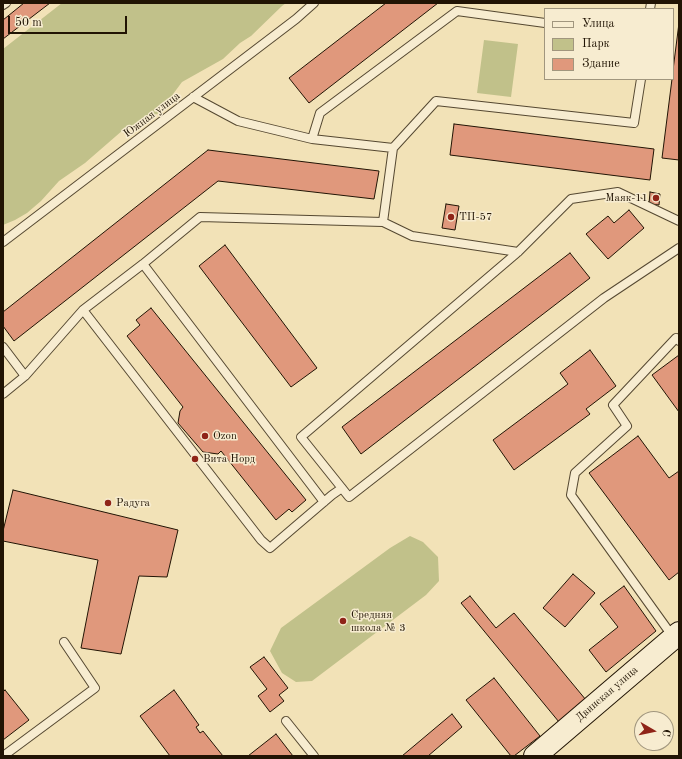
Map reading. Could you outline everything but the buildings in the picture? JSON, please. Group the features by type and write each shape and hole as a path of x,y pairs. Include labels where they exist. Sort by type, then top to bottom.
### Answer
{"street":[{"name":"Двинская улица","path":"543,751 676,635"}],"lane":[{"name":"Южная улица","path":"3,242 290,23 314,3"},
{"path":"312,139 320,113 457,11 544,23"},
{"path":"383,222 393,148 436,101 634,123 641,80"},
{"path":"193,97 238,121 312,139 393,148"},
{"path":"679,221 618,192 570,199 518,252 301,437 349,497 604,298 679,248"},
{"path":"3,394 25,376 83,310 200,218 383,222 412,236 518,252"},
{"path":"143,264 324,502"},
{"path":"83,310 264,545 270,548 342,488"},
{"path":"676,635 571,495 575,473 627,426 613,405 676,338 679,341"},
{"path":"3,347 25,376"},
{"path":"6,756 6,754 95,688 64,642"},
{"path":"286,721 314,756"}],"green space":[{"path":"62,3 286,3 251,36 240,43 223,59 182,82 159,113 123,130 85,163 59,181 41,201 27,213 3,225 3,49"},
{"path":"484,40 518,44 511,97 477,93"},
{"path":"410,536 423,542 438,557 439,581 426,595 312,681 296,682 282,673 270,651 281,628 390,548"}],"place":[{"name":"Маяк-11","path":"656,198"},
{"name":"ТП-57","path":"451,217"},
{"name":"Ozon","path":"205,436"},
{"name":"Вита Норд","path":"195,459"},
{"name":"Радуга","path":"108,503"},
{"name":"Средняя школа № 3","path":"343,621"}]}
